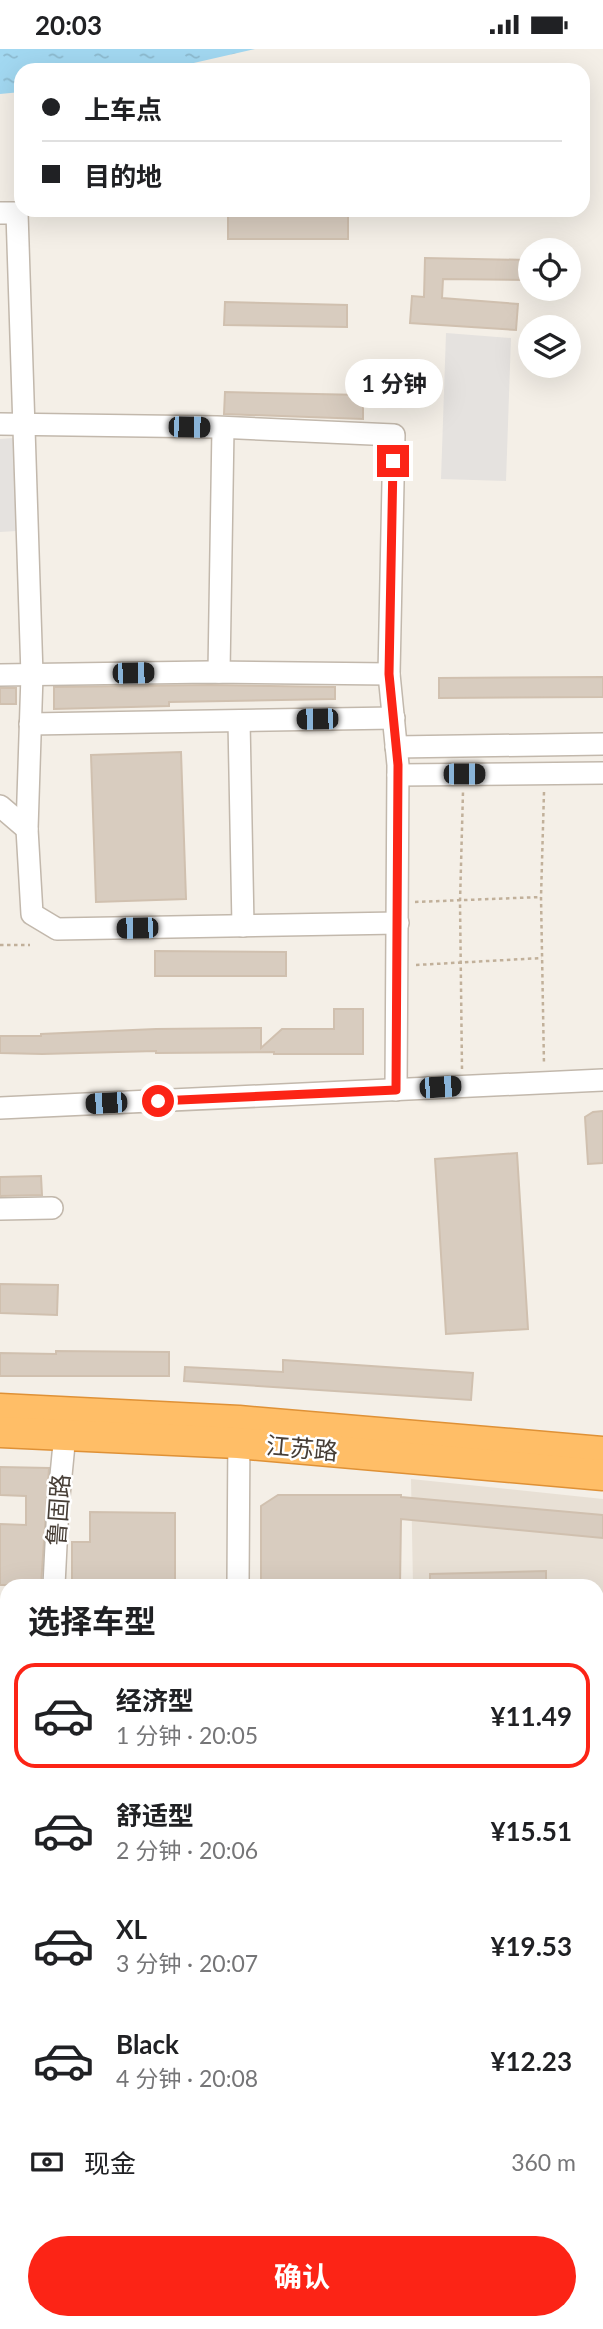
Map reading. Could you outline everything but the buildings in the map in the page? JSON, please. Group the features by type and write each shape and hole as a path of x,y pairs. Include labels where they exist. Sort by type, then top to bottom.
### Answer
{"highway":[{"name":"江苏路","path":"0,1409 239,1432 603,1475"},
{"name":"江苏路","path":"0,1432 239,1432 603,1452"}],"street":[{"path":"17,217 32,675 27,829 32,914 57,929 243,926 398,913"},
{"path":"0,425 223,428 394,435 389,674 398,775 396,1090"},
{"path":"219,672 223,428"},
{"path":"0,675 219,672 389,674"},
{"path":"30,725 394,718"},
{"path":"239,721 243,926"},
{"path":"396,747 603,744"},
{"path":"398,775 603,773"},
{"path":"0,806 27,829"},
{"path":"0,1108 603,1080"},
{"path":"0,1209 52,1208"},
{"path":"238,1579 239,1432"},
{"name":"鲁固路","path":"54,1579 65,1434"}],"path":[{"path":"462,1086 460,902 464,774"},
{"path":"545,774 541,897 545,1082"},
{"path":"398,913 460,902 541,897"},
{"path":"0,945 30,945"},
{"path":"398,966 542,958"}],"shaded area":[{"path":"446,333 511,338 506,481 441,479"},
{"path":"13,438 17,531 0,532 0,439"},
{"path":"411,1479 603,1499 603,1579 413,1579"}],"water":[{"path":"0,49 255,49 194,63 14,63 14,93 0,94"}],"route":[{"path":"158,1101 396,1090 398,765 389,674 393,461"}]}
